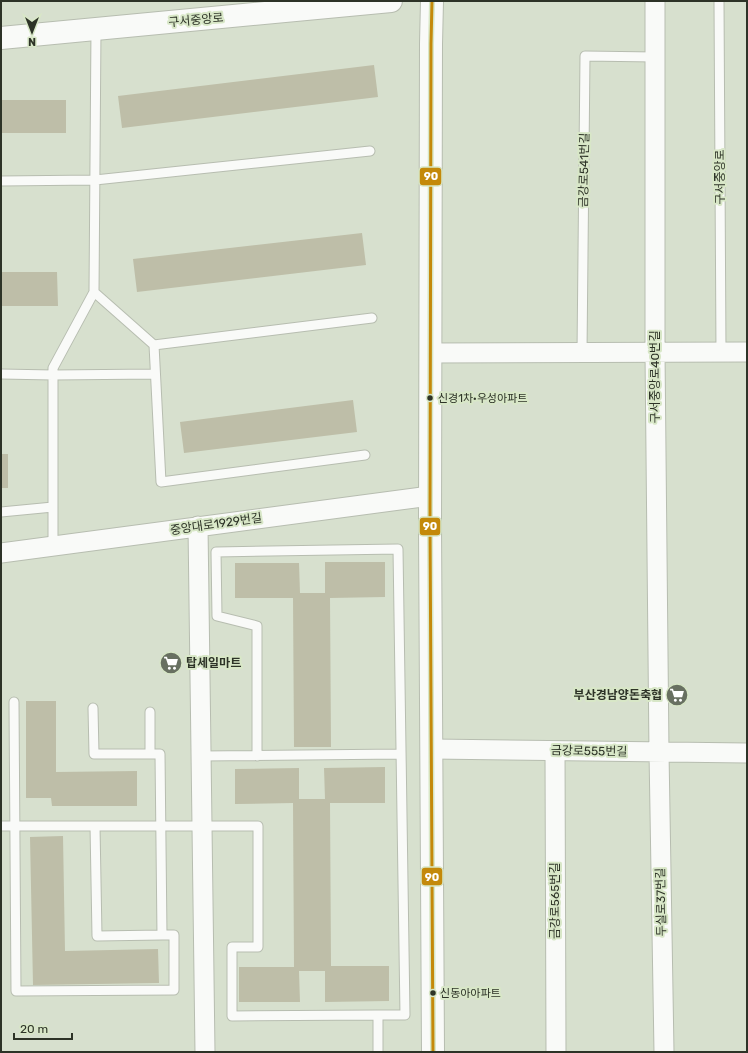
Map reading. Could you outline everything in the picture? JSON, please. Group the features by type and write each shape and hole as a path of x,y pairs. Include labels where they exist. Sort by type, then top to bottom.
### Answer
{"street":[{"name":"구서중앙로","path":"1,38 391,1"},
{"path":"432,1 430,496 433,1052"},
{"name":"구서중앙로40번길","path":"655,1 655,353 658,752"},
{"path":"430,353 747,352"},
{"name":"중앙대로1929번길","path":"1,553 430,496"},
{"path":"198,526 205,1052"},
{"name":"금강로555번길","path":"432,749 747,754"},
{"name":"금강로565번길","path":"554,751 556,1052"},
{"name":"두실로37번길","path":"658,752 664,1052"}],"lane":[{"name":"구서중앙로","path":"718,1 721,352"},
{"path":"53,546 53,368 94,292 96,29"},
{"name":"금강로541번길","path":"582,353 585,56 655,57"},
{"path":"1,181 95,180 370,151"},
{"path":"94,292 154,345 161,482 365,455"},
{"path":"154,345 372,318"},
{"path":"1,374 155,374"},
{"path":"1,512 53,507"},
{"path":"1,826 258,826 258,947 232,947 232,1016 405,1015 398,549 216,552 217,616 257,626 257,756"},
{"path":"14,702 16,991 174,990 174,935 97,936 95,826"},
{"path":"93,708 94,754 160,754 162,935"},
{"path":"150,712 150,754"},
{"path":"202,756 401,754"},
{"path":"378,1015 378,1052"}],"building":[{"path":"374,65 378,97 122,128 118,96"},
{"path":"1,100 66,100 66,133 1,133"},
{"path":"362,233 366,265 137,292 133,259"},
{"path":"1,272 57,272 58,306 1,306"},
{"path":"353,400 357,432 184,453 180,422"},
{"path":"1,454 8,454 8,488 1,488"},
{"path":"325,562 385,562 385,597 330,598 331,747 294,747 293,598 235,598 235,563 299,563 300,593 325,593"},
{"path":"26,701 56,701 56,772 137,771 137,806 52,806 51,798 26,798"},
{"path":"385,767 385,803 330,803 331,966 389,966 389,1001 325,1002 325,971 299,971 300,1002 239,1002 239,967 294,967 293,803 235,804 235,769 299,768 299,799 325,799 324,768"},
{"path":"63,836 65,951 158,949 159,983 33,985 30,837"}],"transit line":[{"name":"90","path":"432,1 430,525 433,1052"}],"place":[{"name":"신경1차·우성아파트","path":"430,398"},
{"name":"탑세일마트","path":"171,663"},
{"name":"부산경남양돈축협","path":"677,695"},
{"name":"신동아아파트","path":"433,993"}]}
